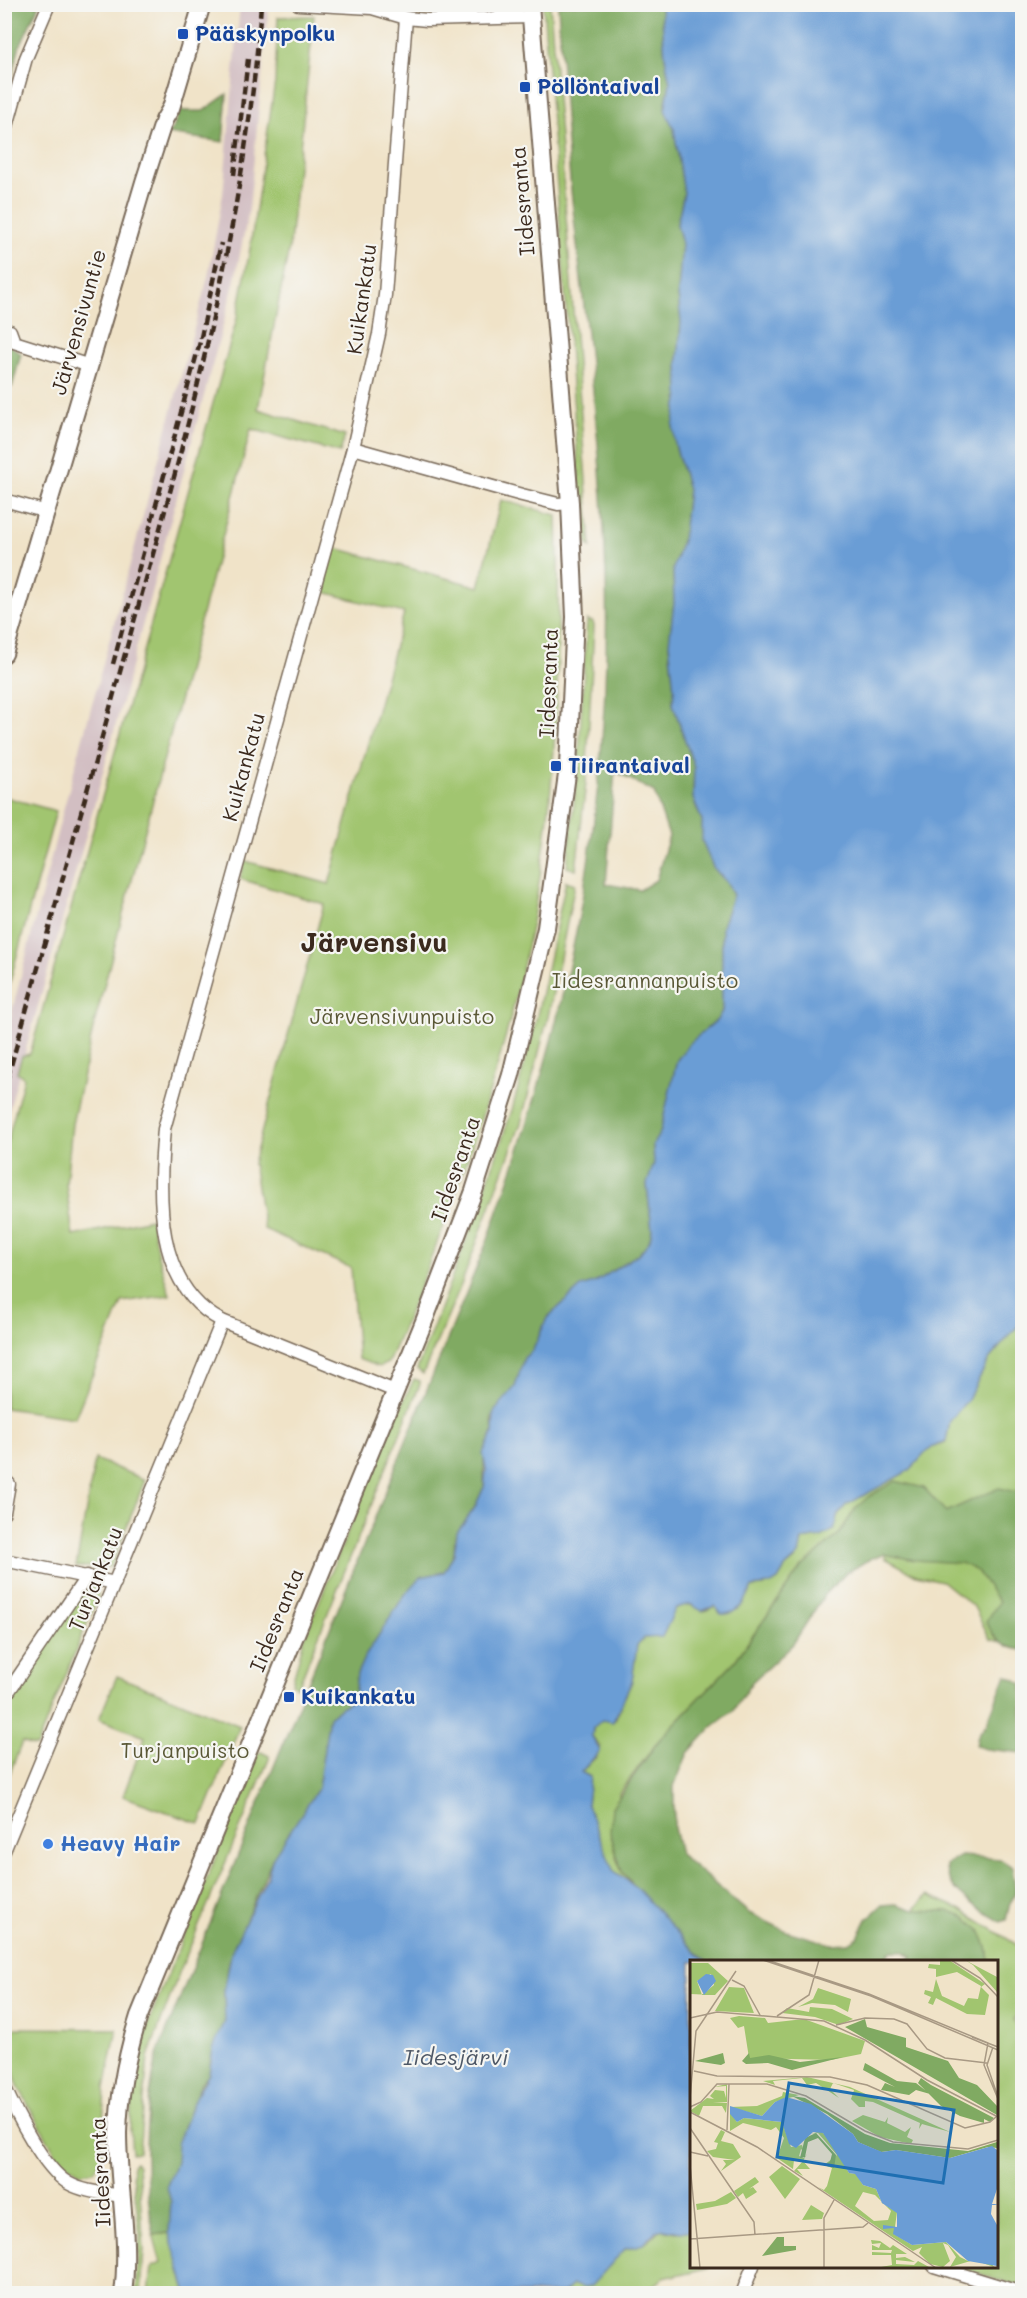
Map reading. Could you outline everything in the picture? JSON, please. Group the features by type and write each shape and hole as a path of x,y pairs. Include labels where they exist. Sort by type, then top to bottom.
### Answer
{"main road":[{"name":"Järvensivuntie","path":"4,654 152,157 177,92 202,4"},
{"name":"Iidesranta","path":"123,2294 126,2248 118,2134 125,2066 139,2016 395,1391 485,1159 526,1022 546,928 555,874 571,734 575,617 570,503 530,11"}],"street":[{"path":"4,137 26,58 49,4"},
{"path":"298,4 372,9 406,18 530,11"},
{"name":"Kuikankatu","path":"395,1391 222,1321 200,1307 175,1274 159,1181 164,1129 353,448 379,334 385,295 406,18"},
{"path":"10,331 14,342 90,366"},
{"path":"353,448 531,498 558,504 570,503"},
{"path":"4,500 47,512"},
{"name":"Turjankatu","path":"4,1851 222,1321"},
{"path":"4,1512 9,1484"},
{"path":"4,1560 115,1583"},
{"name":"Turjankatu","path":"4,1698 87,1576"},
{"path":"4,2086 35,2142 59,2176 78,2187 122,2196"},
{"path":"742,2294 752,2268"},
{"path":"941,2268 1023,2293"}],"shaded area":[{"path":"240,5 269,5 249,209 234,284 87,832 5,1124 5,1039 60,822 208,277 223,194"}],"green space":[{"path":"5,4 39,5 19,48 5,104"},
{"path":"543,5 550,5 591,547 587,544 581,501"},
{"name":"Iidesrannanpuisto","path":"558,5 661,5 665,57 670,83 665,107 674,129 684,193 677,224 682,244 678,294 681,322 678,360 679,395 673,426 675,444 688,489 683,537 673,569 674,603 669,646 674,689 673,704 694,767 693,798 702,821 702,832 713,867 728,884 733,895 722,927 722,1011 717,1020 690,1043 677,1060 660,1133 653,1147 654,1163 647,1185 652,1230 650,1240 640,1253 596,1282 579,1289 547,1318 533,1350 524,1358 515,1387 492,1417 493,1433 484,1451 484,1487 474,1509 455,1536 454,1554 444,1572 426,1576 404,1596 364,1658 357,1674 354,1698 329,1717 318,1789 273,1857 228,1962 224,1990 225,2021 211,2058 209,2074 200,2086 183,2127 176,2162 167,2186 171,2202 169,2233 154,2235 146,2166 146,2143 153,2074 158,2052 486,1244 515,1162 540,1080 562,999 579,917 592,834 601,750 606,664 606,577 597,435 570,176","holes":["615,771 654,792 669,836 656,880 640,890 606,884"]},
{"path":"314,16 290,243 258,409 345,436 340,453 251,429 94,1024 72,1124 66,1184 73,1236 151,1219 158,1256 170,1295 122,1302 75,1418 5,1408 5,1150 24,1078 17,1072 22,1056 30,1054 237,318 250,249 275,82 278,17"},
{"path":"227,94 223,142 167,134 173,128 179,111 203,111"},
{"path":"4,340 21,354 12,387 5,385"},
{"name":"Järvensivunpuisto","path":"501,500 557,515 557,682 553,766 544,849 519,981 484,1111 414,1301 388,1363 379,1367 358,1359 351,1268 264,1229 253,1163 324,904 240,879 245,861 329,884 404,613 320,591 332,547 479,587"},
{"path":"587,620 593,622 594,626 586,782 576,870 567,867 578,767"},
{"path":"4,797 56,811 5,1000"},
{"path":"566,881 575,884 548,1017 521,1123 461,1285 423,1374 417,1369 478,1209 512,1110 534,1029"},
{"path":"1022,1321 1022,1649 990,1639 974,1607 942,1581 916,1575 885,1558 878,1491 856,1508 839,1534 800,1569 735,1661 659,1740 619,1793 616,1858 622,1872 632,1883 613,1870 587,1805 590,1777 581,1772 597,1756 600,1747 592,1736 594,1725 602,1720 615,1720 632,1681 637,1645 644,1638 662,1636 679,1606 690,1605 705,1611 715,1606 719,1612 749,1595 752,1587 765,1586 778,1580 785,1568 795,1560 802,1540 821,1537 846,1505 910,1470 929,1449 946,1442 950,1421 968,1399 990,1358"},
{"path":"414,1379 420,1381 420,1384 300,1682 296,1687 292,1683 304,1639 387,1436"},
{"path":"95,1459 145,1480 111,1567 76,1567"},
{"path":"895,1481 924,1488 946,1512 999,1488 1022,1493 1022,1650 1004,1645 996,1638 986,1622 999,1602 977,1571 961,1563 915,1560 883,1554 846,1573 823,1597 793,1644 752,1682 733,1711 712,1727 688,1753 674,1786 674,1828 680,1854 749,1913 786,1931 831,1944 849,1943 858,1937 867,1919 882,1905 896,1904 914,1910 948,1911 966,1918 980,1930 987,1946 989,1960 909,1960 912,1956 903,1951 891,1951 884,1960 705,1960 622,1872 610,1833 612,1807 659,1740 735,1661 800,1569 839,1534 856,1508 868,1497"},
{"path":"91,1586 97,1587 98,1597 36,1747 22,1742 5,1785 5,1705 77,1598"},
{"path":"1006,1675 1022,1683 1022,1753 976,1746 978,1735 987,1723"},
{"name":"Turjanpuisto","path":"117,1676 240,1726 200,1824 123,1796 145,1737 99,1719"},
{"path":"258,1753 269,1756 269,1759 179,1973 148,2057 139,2152 132,2153 130,2129 132,2090 149,2021"},
{"path":"961,1856 1000,1859 1012,1867 1016,1893 1010,1903 1006,1920 1001,1922 974,1905 951,1883 946,1865"},
{"path":"928,1895 960,1909 1022,1948 1022,2003 1014,2020 1022,2033 1022,2287 960,2268 997,2268 997,1960 989,1960 987,1946 930,1911 914,1910"},
{"path":"5,2028 117,2029 105,2088 101,2161 94,2171 80,2173 58,2158 18,2086 5,2047"},
{"path":"135,2162 138,2165 144,2249 141,2294 136,2293 140,2236 132,2164"},
{"path":"660,2229 676,2232 690,2230 690,2268 707,2268 664,2278 644,2293 563,2294 573,2285 582,2287 625,2249 647,2242"},
{"path":"169,2233 187,2293 149,2294 152,2267 161,2263 153,2235"}],"water":[{"name":"Iidesjärvi","path":"661,5 1022,5 1022,1321 990,1358 968,1399 950,1421 946,1441 929,1449 910,1470 846,1505 839,1514 834,1530 821,1537 802,1540 799,1555 785,1568 778,1580 770,1585 752,1587 737,1610 721,1614 715,1606 702,1611 690,1604 676,1608 662,1637 644,1638 637,1645 632,1681 613,1722 602,1720 593,1728 592,1736 600,1751 581,1772 590,1777 587,1805 613,1870 639,1890 705,1960 690,1960 690,2230 681,2232 664,2229 656,2231 643,2244 625,2249 591,2286 585,2288 573,2285 563,2293 187,2293 169,2233 171,2202 167,2186 176,2162 177,2144 195,2097 209,2074 213,2049 225,2021 224,1990 232,1950 267,1877 273,1857 318,1789 329,1717 354,1698 357,1674 364,1658 404,1596 421,1577 444,1572 454,1554 457,1532 474,1509 484,1487 486,1470 483,1453 493,1433 494,1412 515,1387 524,1358 533,1350 547,1318 581,1287 596,1282 640,1253 650,1240 652,1230 647,1184 654,1163 653,1144 660,1133 677,1060 690,1043 717,1020 722,1011 722,927 733,895 728,884 713,867 702,841 702,821 693,798 694,767 673,704 674,689 669,643 674,603 673,569 683,537 688,489 675,444 673,426 679,395 678,360 681,322 678,294 682,244 677,224 684,193 674,129 665,110 670,83 665,57"}],"railway":[{"path":"4,1091 155,548 195,395 213,318 243,162 254,83 261,4"},
{"path":"234,175 248,59"},
{"path":"113,664 200,342 221,243"}],"place":[{"name":"Pääskynpolku","path":"183,34"},
{"name":"Pöllöntaival","path":"525,87"},
{"name":"Tiirantaival","path":"556,766"},
{"name":"Kuikankatu","path":"289,1697"},
{"name":"Heavy Hair","path":"48,1844"}],"district":[{"name":"Järvensivu","path":"374,943"}]}
